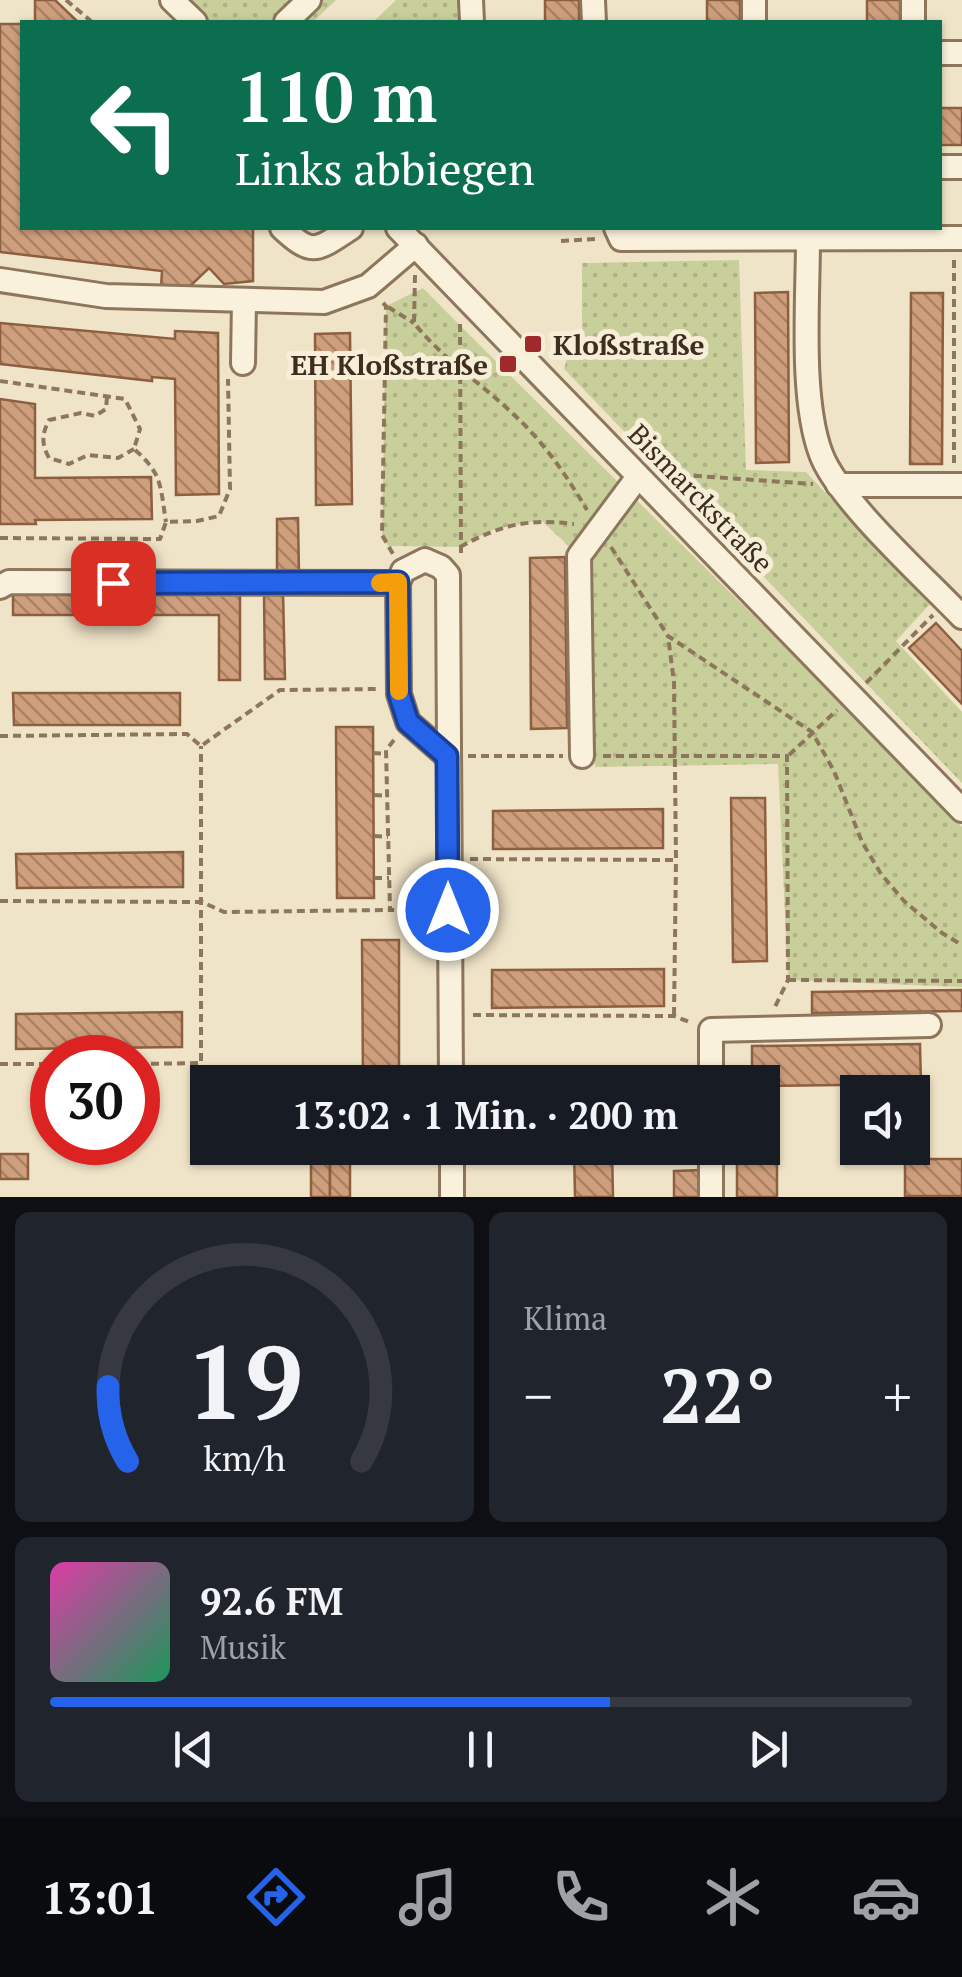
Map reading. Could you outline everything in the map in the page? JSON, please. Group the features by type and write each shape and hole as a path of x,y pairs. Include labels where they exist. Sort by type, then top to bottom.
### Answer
{"street":[{"path":"172,0 193,20"},
{"path":"288,20 309,0"},
{"path":"284,230 302,246 316,248 347,230"},
{"name":"Bismarckstraße","path":"400,230 962,810"},
{"path":"618,233 808,239 906,233 958,238"},
{"path":"808,239 810,408 821,455 838,485 962,617"},
{"path":"0,280 106,296 324,302 368,286 416,245"},
{"path":"198,278 216,299"},
{"path":"235,364 244,300"},
{"path":"582,756 578,556 637,478"},
{"path":"838,485 958,486"},
{"path":"4,585 400,577 426,560 442,567 448,575 449,1065"},
{"path":"400,577 399,689 408,722 447,756"},
{"path":"710,1065 710,1030 929,1025"},
{"path":"452,1165 452,1197"},
{"path":"711,1165 711,1197"}],"path":[{"path":"66,0 90,20"},
{"path":"561,241 618,233"},
{"path":"958,238 958,486"},
{"path":"414,323 416,245"},
{"path":"368,286 386,306 414,323 435,349 510,411 557,459 668,636 812,732 834,770 862,842 881,874 904,902 962,945"},
{"path":"448,575 461,565 461,294"},
{"path":"386,306 382,535 400,577"},
{"path":"166,522 219,516 230,490 235,364"},
{"path":"0,381 125,398 140,429 134,449 118,458 88,456 68,464 49,458 42,446 49,420 82,412 96,416 106,409 107,396"},
{"path":"0,538 160,538 166,522 160,482 154,466 134,449"},
{"path":"637,478 648,473 838,485"},
{"path":"460,546 492,530 541,520 599,528"},
{"path":"668,636 676,758 674,1016"},
{"path":"201,746 280,690 399,689"},
{"path":"390,910 386,750 408,722"},
{"path":"0,736 186,734 201,746"},
{"path":"160,1064 201,1064 201,746"},
{"path":"373,753 386,754"},
{"path":"447,756 787,756 788,980 765,1026"},
{"path":"374,794 387,796"},
{"path":"374,836 388,837"},
{"path":"448,859 676,860"},
{"path":"374,878 389,878"},
{"path":"0,901 202,902 224,912 448,910"},
{"path":"788,980 962,980"},
{"path":"448,1015 674,1016 710,1030"},
{"path":"0,1064 30,1064"}],"green space":[{"path":"186,0 336,0 315,20 208,20"},
{"path":"396,0 463,0 464,20 375,20"},
{"path":"739,260 746,470 806,472 930,604 896,641 962,712 962,783 564,369 567,358 582,357 582,263"},
{"path":"423,288 962,827 962,987 788,980 778,764 595,767 579,556 541,520 492,530 460,547 388,546 382,535 386,306"}],"building":[{"path":"35,0 55,0 76,20 35,20"},
{"path":"545,0 579,0 579,20 545,20"},
{"path":"707,0 740,0 740,20 707,20"},
{"path":"867,0 900,0 900,20 867,20"},
{"path":"0,24 20,24 20,230 253,230 253,281 224,284 209,268 187,289 161,288 162,271 0,252"},
{"path":"942,108 962,108 962,145 942,145"},
{"path":"788,292 789,462 756,463 755,293"},
{"path":"911,293 943,293 942,464 910,464"},
{"path":"0,323 175,339 175,331 218,333 219,494 176,495 175,379 152,377 152,381 0,364"},
{"path":"350,333 352,504 316,505 315,334"},
{"path":"0,399 35,404 35,478 151,477 152,519 0,524"},
{"path":"298,518 299,575 277,576 277,519"},
{"path":"565,557 567,728 531,729 530,558"},
{"path":"264,592 283,592 285,679 265,679"},
{"path":"13,594 240,594 240,680 219,680 219,615 13,615"},
{"path":"936,623 962,651 962,704 909,648"},
{"path":"13,693 180,693 180,725 14,725"},
{"path":"336,727 373,727 374,898 337,898"},
{"path":"731,798 765,798 767,961 733,962"},
{"path":"663,809 663,848 493,849 493,811"},
{"path":"183,852 183,887 17,888 16,854"},
{"path":"362,940 399,940 399,1065 363,1065"},
{"path":"664,969 664,1006 492,1008 492,970"},
{"path":"962,990 962,1011 812,1013 812,992"},
{"path":"182,1012 182,1047 160,1047 160,1035 30,1035 30,1049 16,1049 16,1014"},
{"path":"920,1044 921,1075 840,1075 840,1085 780,1086 780,1065 752,1065 752,1046"},
{"path":"0,1154 28,1154 28,1179 0,1179"},
{"path":"930,1159 962,1159 962,1196 905,1196 905,1165 930,1165"},
{"path":"311,1165 330,1165 330,1197 311,1197"},
{"path":"330,1165 350,1165 350,1197 330,1197"},
{"path":"574,1165 612,1165 613,1197 575,1197"},
{"path":"737,1165 777,1165 777,1197 737,1197"},
{"path":"701,1170 702,1197 674,1197 674,1171"}],"slow traffic":[{"path":"380,583 398,582 399,691"}],"place":[{"name":"Kloßstraße","path":"533,344"},
{"name":"EH Kloßstraße","path":"508,364"}],"route":[{"path":"113,583 398,582 399,694 408,722 447,756 448,910"}]}
